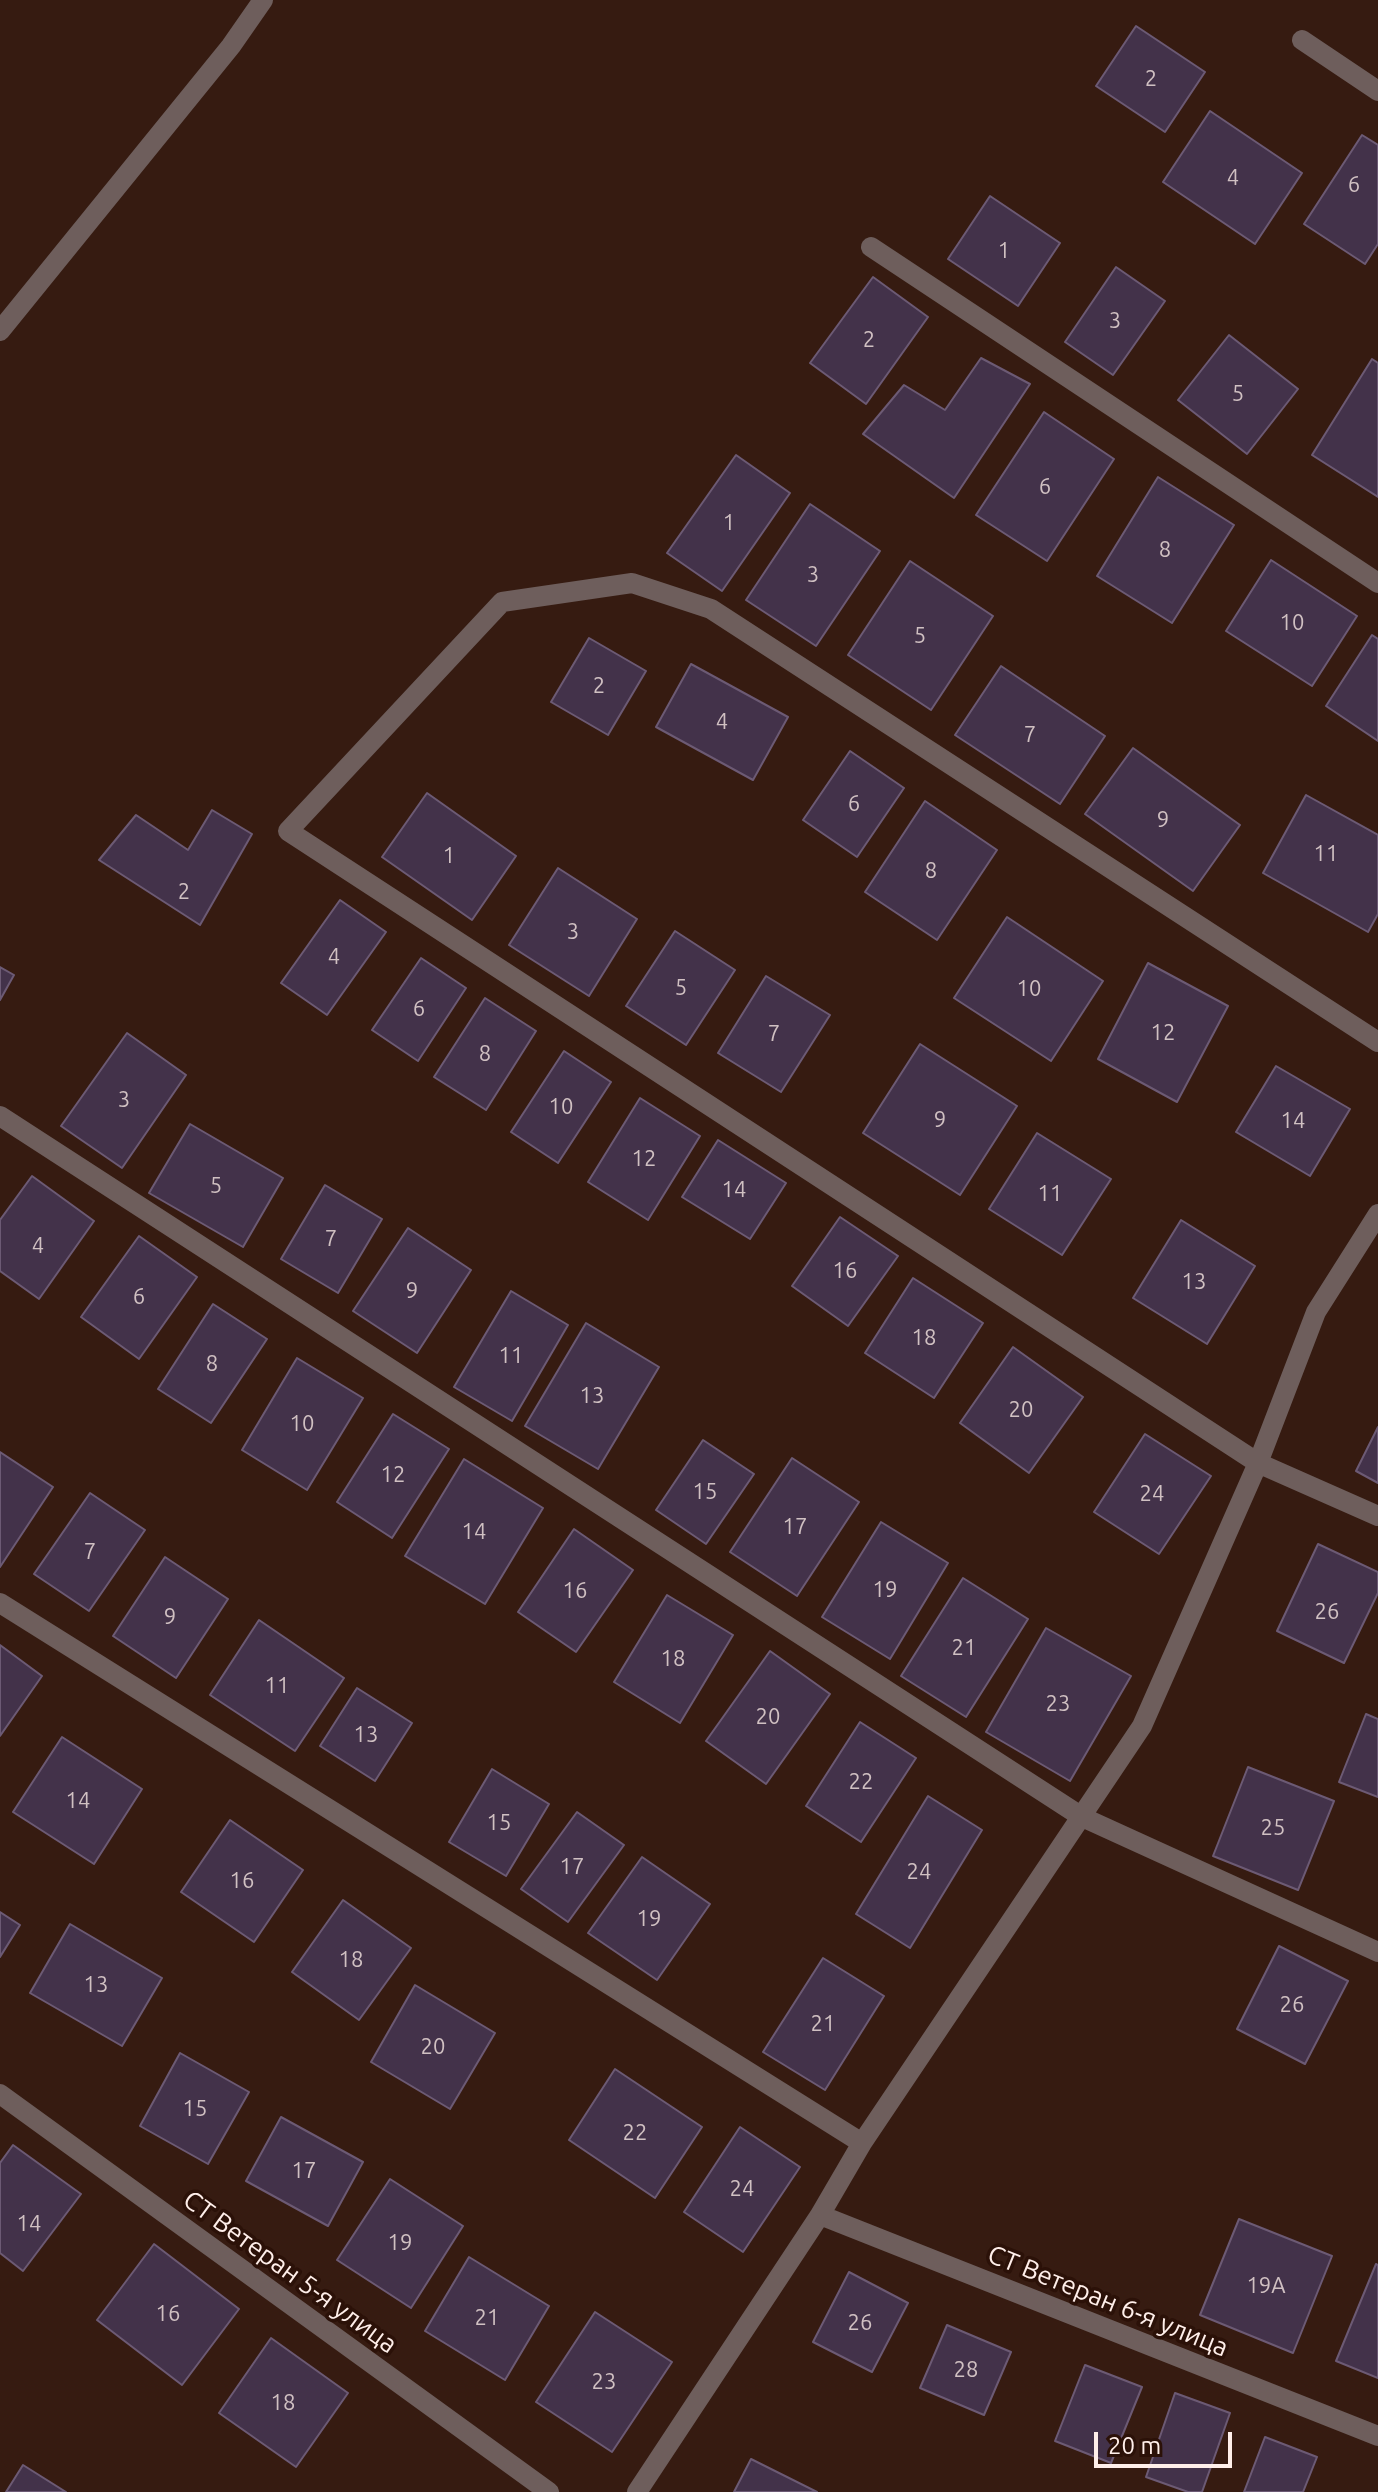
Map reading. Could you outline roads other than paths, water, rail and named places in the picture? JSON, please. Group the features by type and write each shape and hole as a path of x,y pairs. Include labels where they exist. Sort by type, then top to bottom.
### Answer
{"street":[{"path":"0,331 231,46 263,0"},
{"path":"1302,40 1378,91"},
{"path":"871,247 1378,583"},
{"path":"1378,1042 711,609 632,583 502,602 288,831 1258,1463 1378,1516"},
{"path":"0,1116 1082,1817 1378,1952"},
{"path":"637,2492 820,2215 862,2143 1142,1726 1258,1463 1316,1312 1378,1214"},
{"path":"0,1603 862,2143"},
{"name":"СТ Ветеран 5-я улица","path":"0,2094 549,2492"},
{"name":"СТ Ветеран 6-я улица","path":"820,2215 1378,2436"}]}
